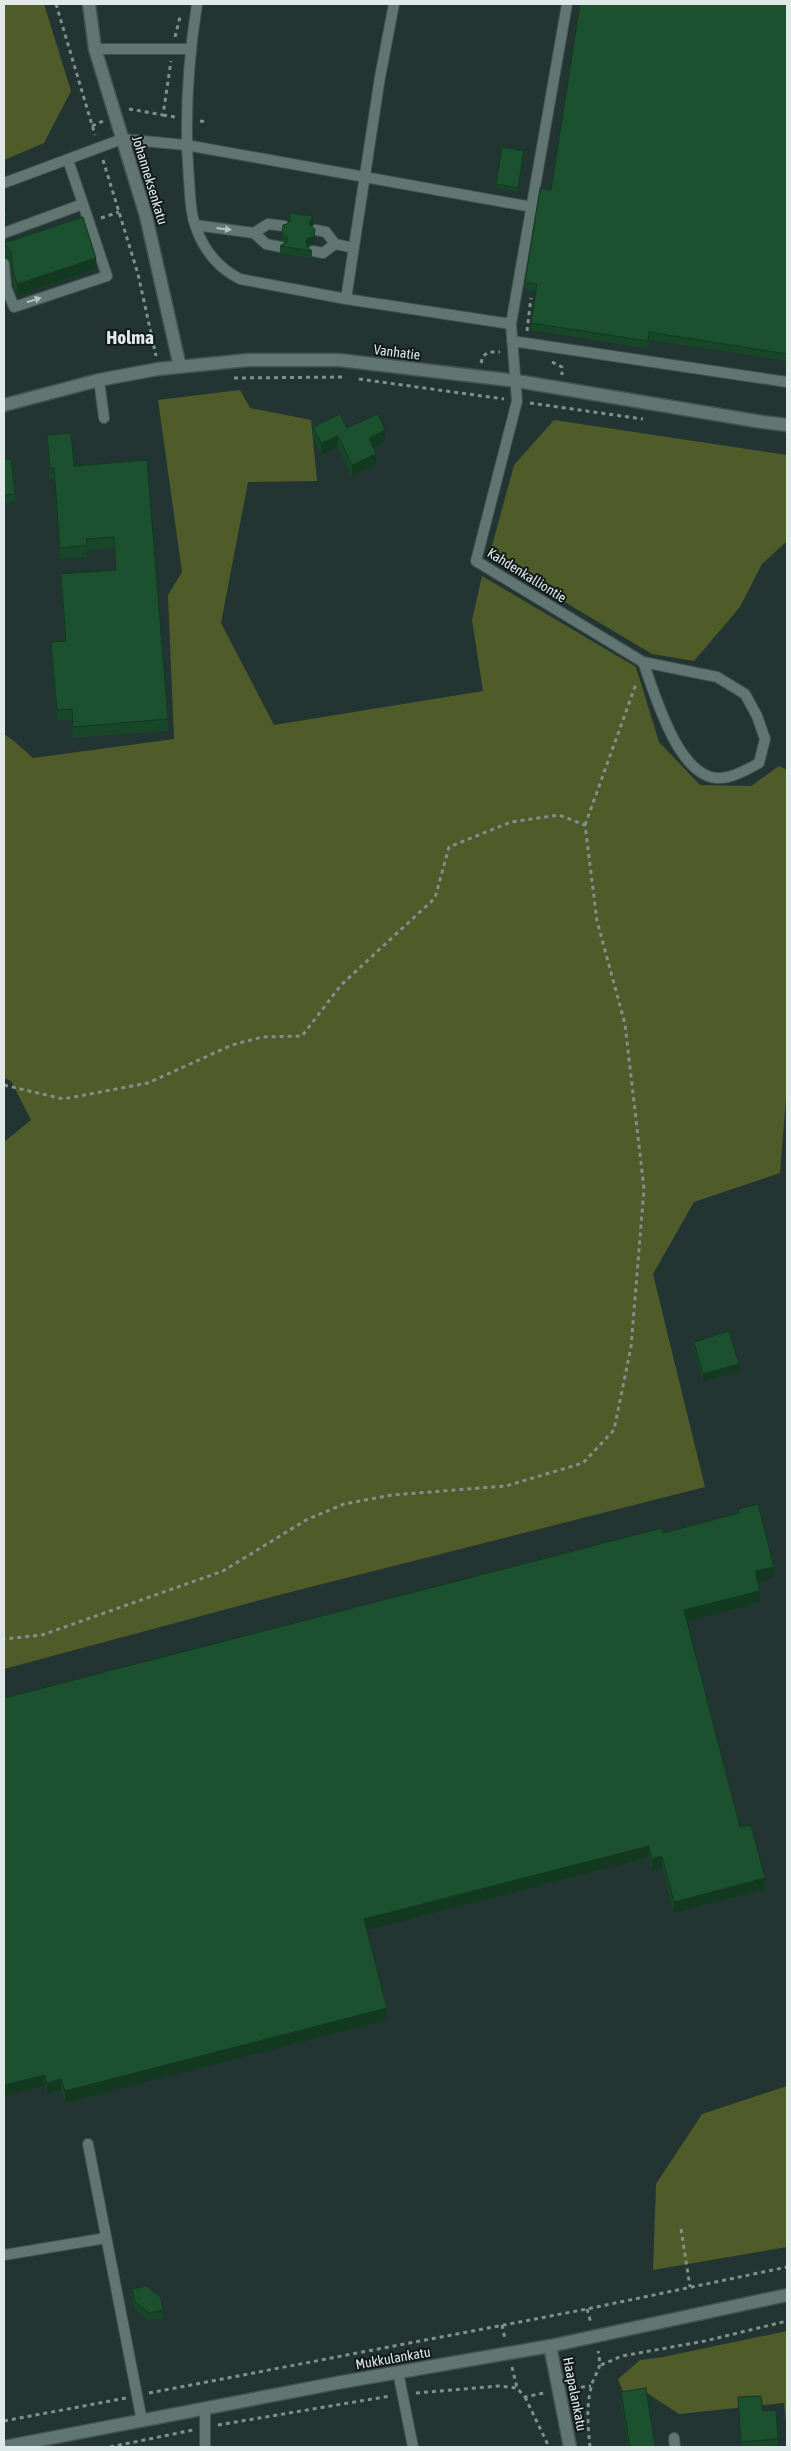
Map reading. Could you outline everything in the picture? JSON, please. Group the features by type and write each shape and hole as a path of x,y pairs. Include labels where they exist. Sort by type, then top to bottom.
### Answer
{"street":[{"name":"Johanneksenkatu","path":"89,4 95,49 146,216 180,367"},
{"name":"Vanhatie","path":"4,405 99,380 158,369 248,360 339,360 517,381 787,425"},
{"name":"Mukkulankatu","path":"4,2447 398,2372 550,2346 787,2295"},
{"name":"Haapalankatu","path":"550,2346 570,2447"}],"lane":[{"path":"197,4 190,49 186,145 195,225 213,259 225,272 240,279 346,300 511,324"},
{"path":"346,300 394,4"},
{"name":"Kahdenkalliontie","path":"567,4 511,324 517,381 517,401 476,561 644,662 717,677 744,694 757,716 765,739 759,763 739,774 716,778 696,771 677,745 644,662"},
{"path":"95,49 190,49"},
{"path":"4,184 122,139 186,145 532,207"},
{"path":"4,264 5,283 14,307 107,276 68,160"},
{"path":"4,233 83,204"},
{"path":"195,225 254,232 268,224 284,226"},
{"path":"316,230 326,232 335,244 354,248"},
{"path":"254,232 266,244 281,247"},
{"path":"313,251 323,253 335,244"},
{"path":"512,341 787,382"},
{"path":"99,380 104,418"},
{"path":"88,2144 142,2421"},
{"path":"4,2256 106,2238"},
{"path":"398,2372 413,2447"},
{"path":"205,2409 205,2447"}],"path":[{"path":"56,4 138,274 156,348 158,369"},
{"path":"176,35 180,16"},
{"path":"126,109 163,115 170,66"},
{"path":"526,343 532,291"},
{"path":"225,378 345,377 645,419"},
{"path":"4,1639 42,1635 223,1571 306,1520 344,1504 392,1495 506,1486 583,1463 614,1430 631,1347 644,1189 624,1024 598,921 585,825 644,662"},
{"path":"4,1085 63,1099 148,1083 232,1045 262,1037 302,1036 341,985 435,898 449,848 511,822 559,815 585,825"},
{"path":"680,2229 690,2287"},
{"path":"4,2421 587,2309 787,2267"},
{"path":"587,2309 601,2365 591,2386 587,2417 590,2447"},
{"path":"601,2365 622,2356 705,2341 787,2321"},
{"path":"110,2447 257,2417 403,2394 499,2386 517,2388 525,2397 549,2447"},
{"path":"525,2397 591,2386"}],"green space":[{"path":"4,4 44,4 71,91 44,143 4,160"},
{"path":"240,390 250,408 311,420 317,481 248,482 221,623 274,725 483,691 472,620 482,576 636,667 659,742 700,785 751,786 779,766 787,770 787,1086 780,1173 694,1202 653,1274 705,1487 283,1594 4,1669 4,1142 31,1120 11,1081 4,1078 4,734 33,758 174,739 168,595 182,572 158,400"},
{"path":"554,420 787,455 787,541 762,564 740,607 694,661 652,654 489,557 514,465"},
{"path":"787,2086 787,2247 653,2270 656,2184 702,2114"},
{"path":"787,2331 787,2433 784,2403 679,2414 647,2393 625,2397 618,2379 640,2360 663,2357"}],"building":[{"path":"580,4 787,4 787,354 649,332 648,341 531,323 537,284 525,282 540,188 551,190"},
{"path":"502,147 524,151 518,188 496,184"},
{"path":"289,213 313,216 309,224 315,229 314,237 308,238 306,242 308,248 312,251 280,246 288,241 287,237 282,233 283,225 291,220"},
{"path":"83,217 96,258 17,284 13,272 11,252 4,243"},
{"path":"340,414 347,428 378,414 385,430 369,438 376,454 352,465 338,436 321,443 313,427"},
{"path":"71,433 74,466 147,460 168,719 73,727 72,709 57,710 51,642 66,641 61,574 116,570 114,537 86,539 87,545 60,548 54,468 50,468 47,435"},
{"path":"4,459 11,459 15,494 4,495"},
{"path":"729,1331 739,1364 703,1374 694,1342"},
{"path":"758,1504 774,1567 755,1571 760,1591 684,1610 740,1827 751,1825 765,1878 674,1902 662,1856 652,1859 649,1846 364,1919 387,2008 65,2091 61,2079 47,2083 45,2075 4,2085 4,1698 662,1528 663,1533 739,1513 738,1509"},
{"path":"146,2286 160,2296 163,2310 149,2313 135,2302 132,2289"},
{"path":"646,2388 655,2447 630,2447 621,2392"},
{"path":"761,2396 763,2411 776,2410 778,2439 741,2442 738,2397"}],"district":[{"name":"Holma","path":"130,337"}]}
